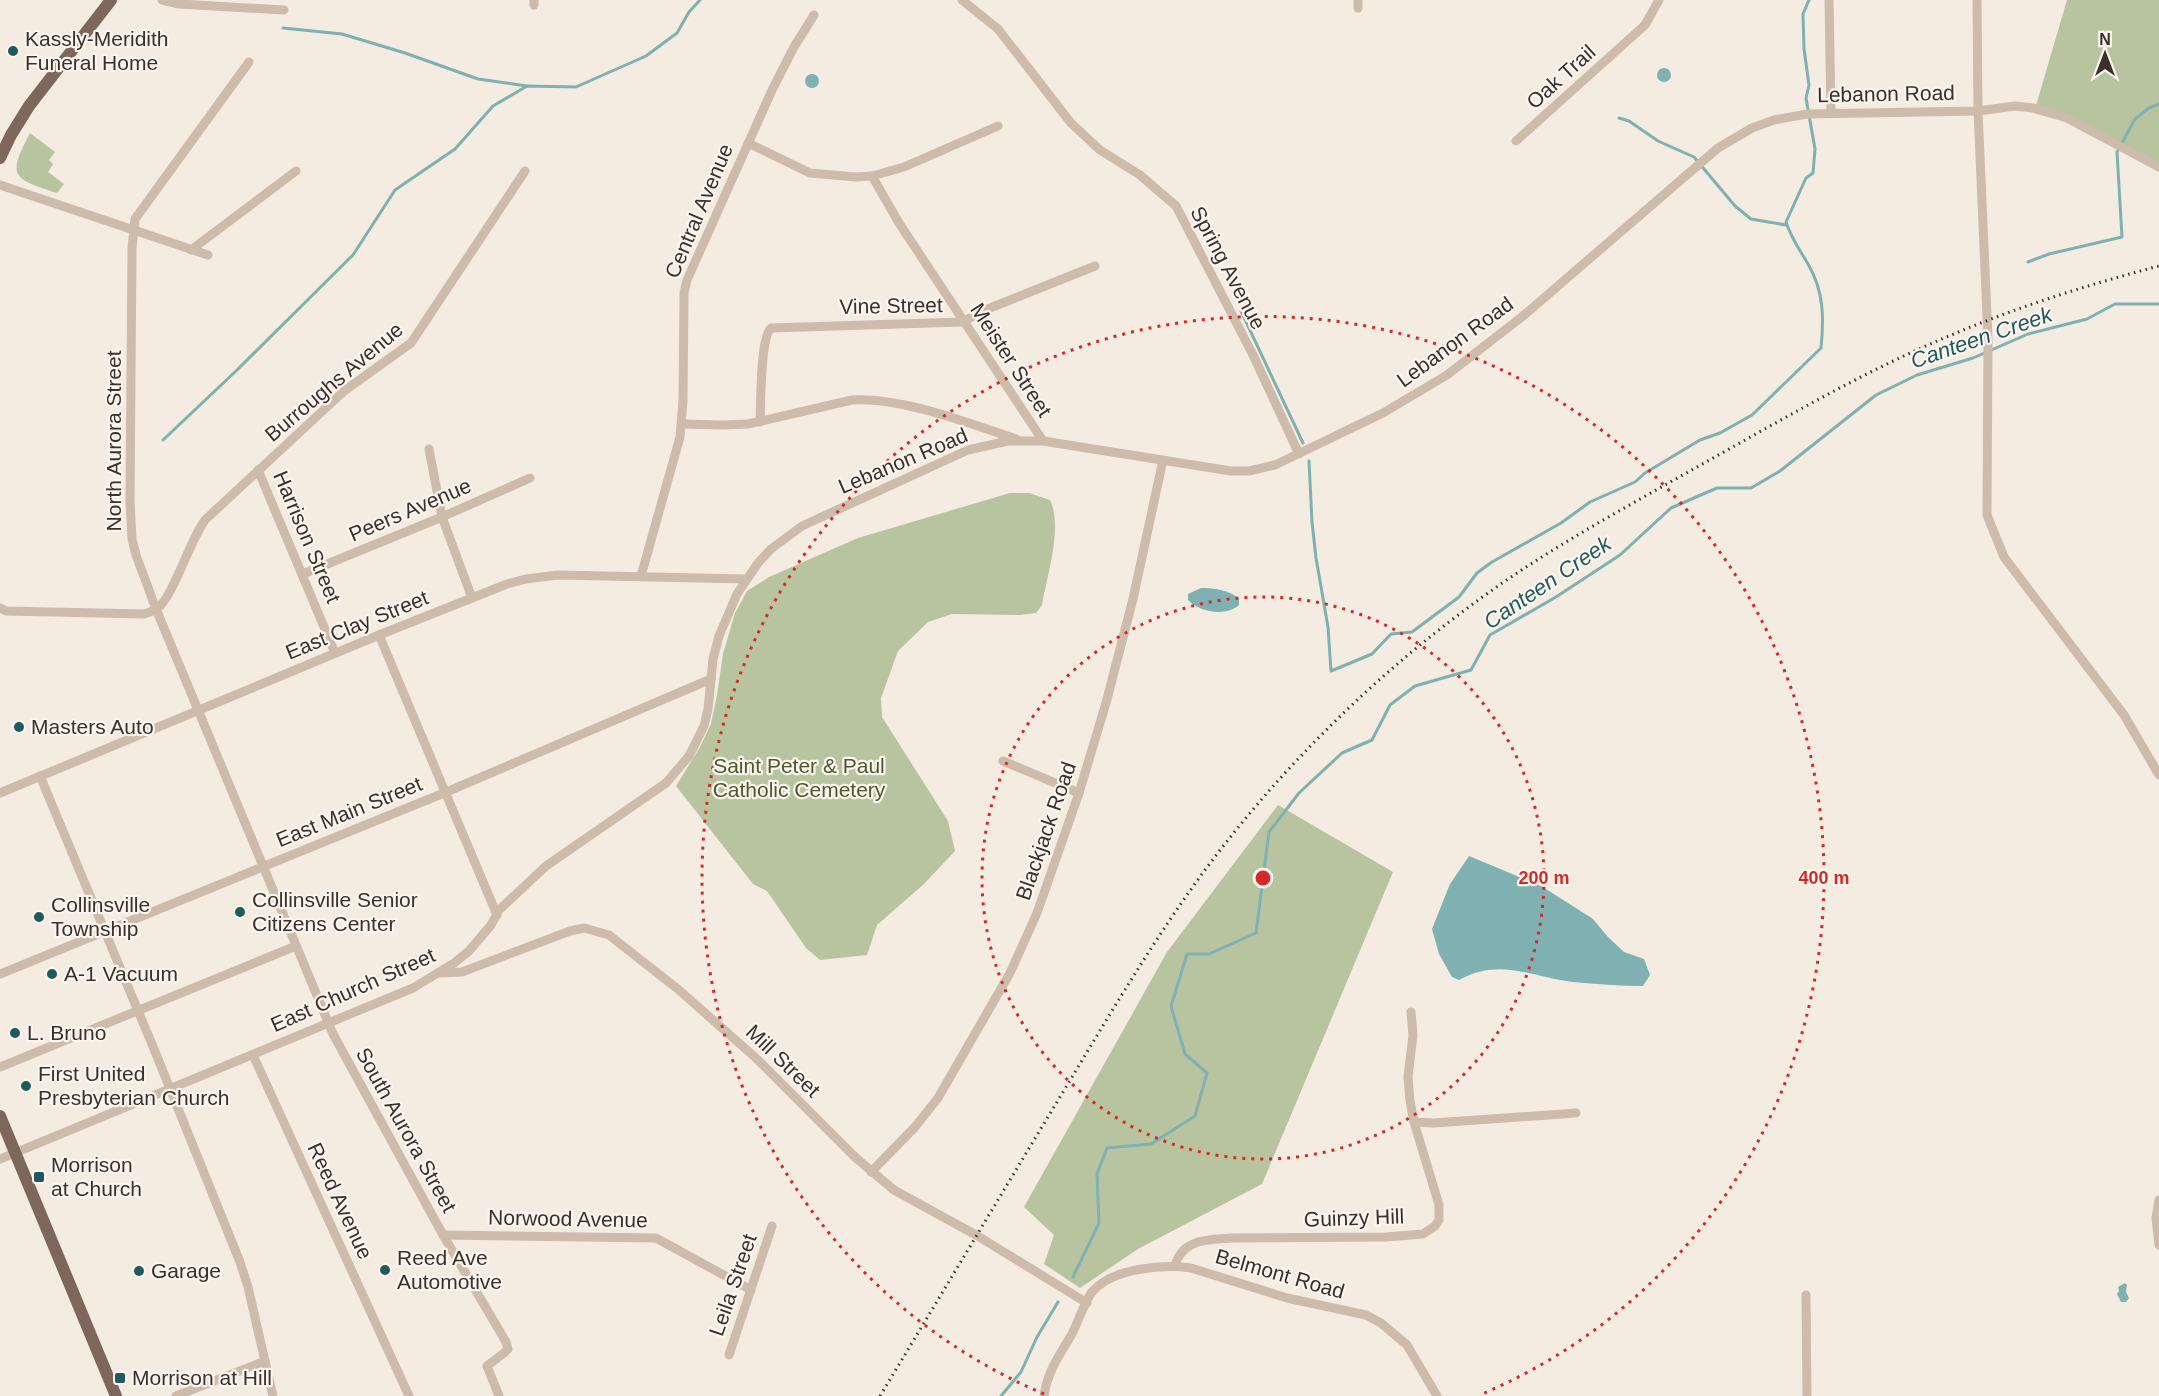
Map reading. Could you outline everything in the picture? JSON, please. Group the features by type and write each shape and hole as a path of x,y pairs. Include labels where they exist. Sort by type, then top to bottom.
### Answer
{"main road":[{"path":"0,158 29,106 111,0"},
{"path":"0,1116 116,1396"}],"street":[{"path":"162,0 179,4 284,10"},
{"name":"Spring Avenue","path":"962,0 998,29 1085,137 1100,150 1140,175 1176,206 1253,356 1299,454"},
{"name":"Oak Trail","path":"1516,141 1645,25 1659,0"},
{"path":"1829,0 1831,113"},
{"path":"1977,0 1978,111 1988,338 1988,514 2004,557 2124,715 2159,775"},
{"name":"Central Avenue","path":"641,576 682,424 684,292 687,280 784,64 814,15"},
{"name":"North Aurora Street","path":"249,62 135,219 133,230 130,522 136,555 156,609 263,867"},
{"name":"Lebanon Road","path":"746,579 771,549 786,536 810,521 968,450 988,445 1043,441 1231,471 1249,471 1275,465 1406,400 1447,375 1485,347 1718,148 1734,137 1774,120 1807,114 1978,111 2015,106 2051,112 2157,164"},
{"path":"748,143 810,173 872,176 904,167 998,126"},
{"path":"2157,164 2159,153"},
{"path":"190,250 296,171"},
{"name":"Burroughs Avenue","path":"156,609 170,589 196,532 205,520 344,392 415,339 525,171"},
{"name":"Meister Street","path":"872,176 899,223 1043,441"},
{"path":"0,185 208,255"},
{"name":"Vine Street","path":"760,422 764,346 767,333 771,328 955,323 1095,266"},
{"path":"682,424 724,425 760,422 852,400 866,399 916,409 1021,441"},
{"path":"429,449 442,517 472,598"},
{"name":"Blackjack Road","path":"871,1172 915,1127 938,1098 1010,973 1036,913 1079,793 1117,666 1163,460"},
{"name":"Harrison Street","path":"258,470 335,653"},
{"name":"Peers Avenue","path":"303,574 530,478"},
{"name":"East Clay Street","path":"0,793 507,584 542,576 746,579"},
{"name":"East Church Street","path":"0,1159 413,988 469,951 482,938 496,915 546,866 666,783 679,770 704,726 713,659 721,629 746,579"},
{"path":"2,611 144,614 156,609"},
{"path":"379,635 496,915"},
{"name":"East Main Street","path":"0,974 444,793 711,679"},
{"path":"1003,761 1079,793"},
{"path":"40,777 139,1011 240,1262 273,1396"},
{"name":"South Aurora Street","path":"263,867 329,1024 363,1092 506,1342 508,1349 486,1366 499,1396"},
{"name":"Mill Street","path":"438,973 462,972 570,931 585,928 609,935 713,1019 871,1172 894,1190 1087,1303"},
{"path":"0,1067 296,946"},
{"name":"Guinzy Hill","path":"1175,1266 1180,1252 1186,1246 1208,1240 1386,1237 1423,1234 1430,1231 1438,1220 1439,1205 1414,1122 1408,1077 1413,1035 1411,1012"},
{"name":"Reed Avenue","path":"253,1055 409,1396"},
{"path":"1414,1122 1434,1123 1576,1113"},
{"path":"2159,1200 2156,1218 2159,1245"},
{"name":"Leila Street","path":"729,1355 772,1226"},
{"name":"Norwood Avenue","path":"443,1235 656,1238 751,1290"},
{"name":"Belmont Road","path":"1044,1396 1051,1370 1091,1293 1126,1272 1175,1266 1209,1273 1287,1298 1366,1315 1388,1328 1407,1345 1437,1396"},
{"path":"1806,1295 1807,1396"},
{"path":"176,1396 265,1361"}],"green space":[{"path":"2067,0 2159,0 2159,163 2095,132 2035,109"},
{"path":"30,133 55,152 49,160 53,164 48,172 64,184 57,193 31,183 18,174 18,159"},
{"name":"Saint Peter & Paul Catholic Cemetery","path":"1010,493 1029,493 1050,500 1054,511 1053,552 1042,605 1036,613 1020,615 952,614 928,622 898,651 881,698 882,717 948,821 955,851 924,884 877,925 867,955 820,960 806,948 767,891 753,884 676,786 711,724 723,654 735,613 747,591 769,577 858,538"},
{"path":"1278,805 1393,872 1262,1184 1138,1249 1080,1288 1044,1264 1054,1235 1024,1207 1167,952"}],"water":[{"path":"1664,68 1669,70 1671,75 1669,80 1664,82 1659,80 1657,75 1659,70"},
{"path":"812,74 817,76 819,81 817,86 812,88 807,86 805,81 807,76"},
{"path":"1201,588 1231,593 1239,599 1239,605 1234,609 1220,612 1199,608 1188,600 1188,594"},
{"path":"1469,856 1541,886 1593,919 1624,952 1644,959 1650,975 1643,986 1573,982 1502,969 1474,973 1459,980 1452,977 1439,954 1432,929 1450,884"},
{"path":"2125,1283 2129,1298 2126,1302 2121,1302 2117,1294 2118,1287"}],"waterway":[{"path":"163,440 353,255 395,190 455,149 493,106 527,86 576,87 646,56 677,33 689,12 700,0"},
{"path":"1309,461 1312,522 1328,627 1331,671 1372,654 1391,634 1412,632 1459,597 1477,573 1492,562 1561,523 1590,502 1635,482 1645,473 1700,440 1720,433 1752,415 1821,348 1822,305 1817,284 1786,222 1806,178 1813,173 1815,149 1806,98 1809,85 1804,49 1803,14 1809,0"},
{"path":"283,28 342,34 478,79 527,86"},
{"path":"2028,262 2049,254 2122,237 2117,152 2135,119 2149,108 2159,104"},
{"path":"1619,118 1629,121 1658,141 1694,157 1735,206 1751,219 1786,225"},
{"name":"Canteen Creek","path":"1073,1277 1099,1223 1097,1174 1107,1148 1151,1144 1195,1116 1207,1073 1185,1054 1171,1006 1187,954 1209,954 1256,933 1269,832 1299,793 1342,753 1372,740 1390,705 1415,686 1471,670 1490,635 1556,597 1620,555 1671,508 1717,488 1751,488 1780,471 1876,395 1917,375 1973,358 2028,334 2087,319 2115,304 2159,304"},
{"path":"1241,311 1303,443"},
{"name":"Canteen Creek","path":"1001,1396 1021,1372 1037,1337 1058,1302"}],"railway":[{"path":"880,1396 1122,995 1183,900 1259,802 1326,731 1397,664 1474,603 1562,544 1859,378 1918,349 1975,325 2079,289 2159,266"}],"place":[{"name":"Kassly-Meridith Funeral Home","path":"13,51"},
{"name":"Masters Auto","path":"19,727"},
{"name":"Collinsville Senior Citizens Center","path":"240,912"},
{"name":"Collinsville Township","path":"39,917"},
{"name":"A-1 Vacuum","path":"52,974"},
{"name":"L. Bruno","path":"15,1033"},
{"name":"First United Presbyterian Church","path":"26,1086"},
{"name":"Morrison at Church","path":"39,1177"},
{"name":"Reed Ave Automotive","path":"385,1270"},
{"name":"Garage","path":"139,1271"},
{"name":"Morrison at Hill","path":"120,1378"}]}
